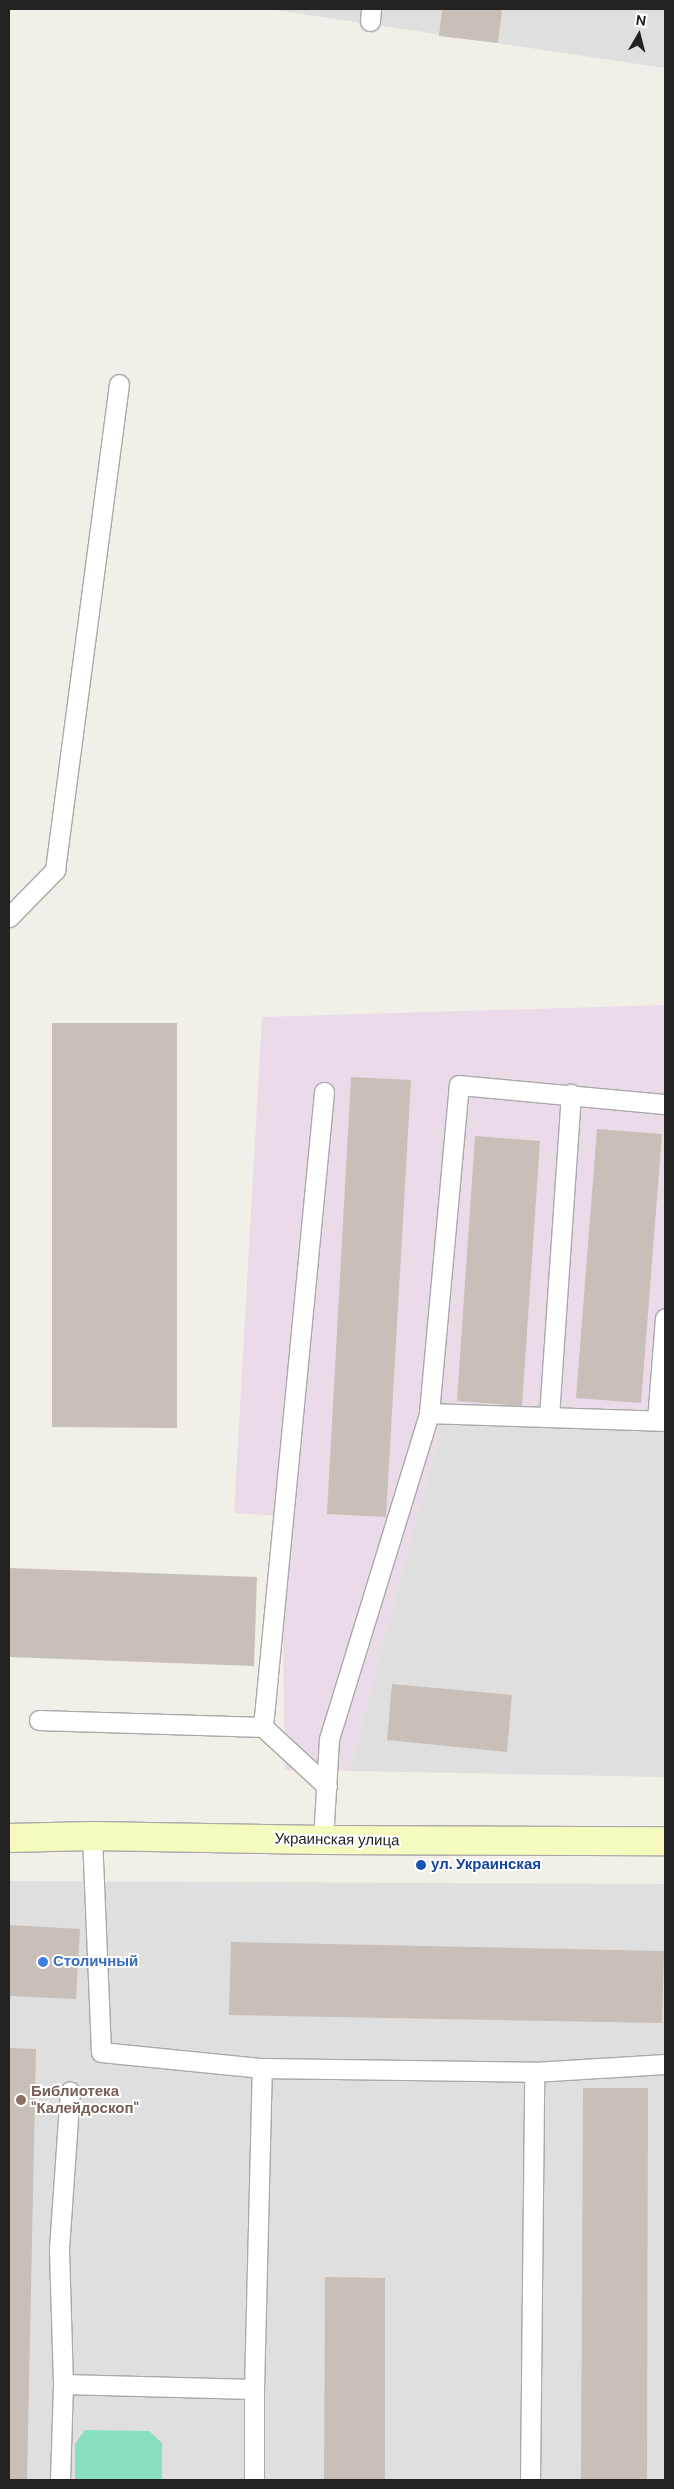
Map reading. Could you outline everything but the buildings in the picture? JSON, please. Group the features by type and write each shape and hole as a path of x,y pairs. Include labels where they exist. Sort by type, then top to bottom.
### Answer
{"street":[{"name":"Украинская улица","path":"9,1838 92,1836 324,1840 665,1841"}],"lane":[{"path":"9,917 55,870 119,384"},
{"path":"324,1840 329,1739 429,1412 460,1085 665,1104"},
{"path":"263,1727 324,1092"},
{"path":"549,1416 571,1094"},
{"path":"429,1412 661,1420 665,1318"},
{"path":"39,1720 263,1727 327,1786"},
{"path":"92,1836 101,2052 262,2068 534,2072 665,2064"},
{"path":"254,2480 254,2389 262,2068"},
{"path":"530,2480 534,2072"},
{"path":"60,2480 64,2384 59,2248 70,2091"},
{"path":"64,2384 254,2389"}],"shaded area":[{"path":"268,9 665,9 665,68"},
{"path":"665,1005 665,1433 442,1421 349,1771 285,1770 281,1516 234,1513 262,1017"},
{"path":"442,1421 665,1433 665,1777 349,1771"},
{"path":"9,1881 665,1884 665,2480 9,2480"}],"green space":[{"path":"85,2430 149,2431 162,2443 162,2480 75,2480 75,2444"}],"place":[{"name":"ул. Украинская","path":"421,1865"},
{"name":"Столичный","path":"43,1962"},
{"name":"Библиотека \"Калейдоскоп\"","path":"21,2100"}]}
